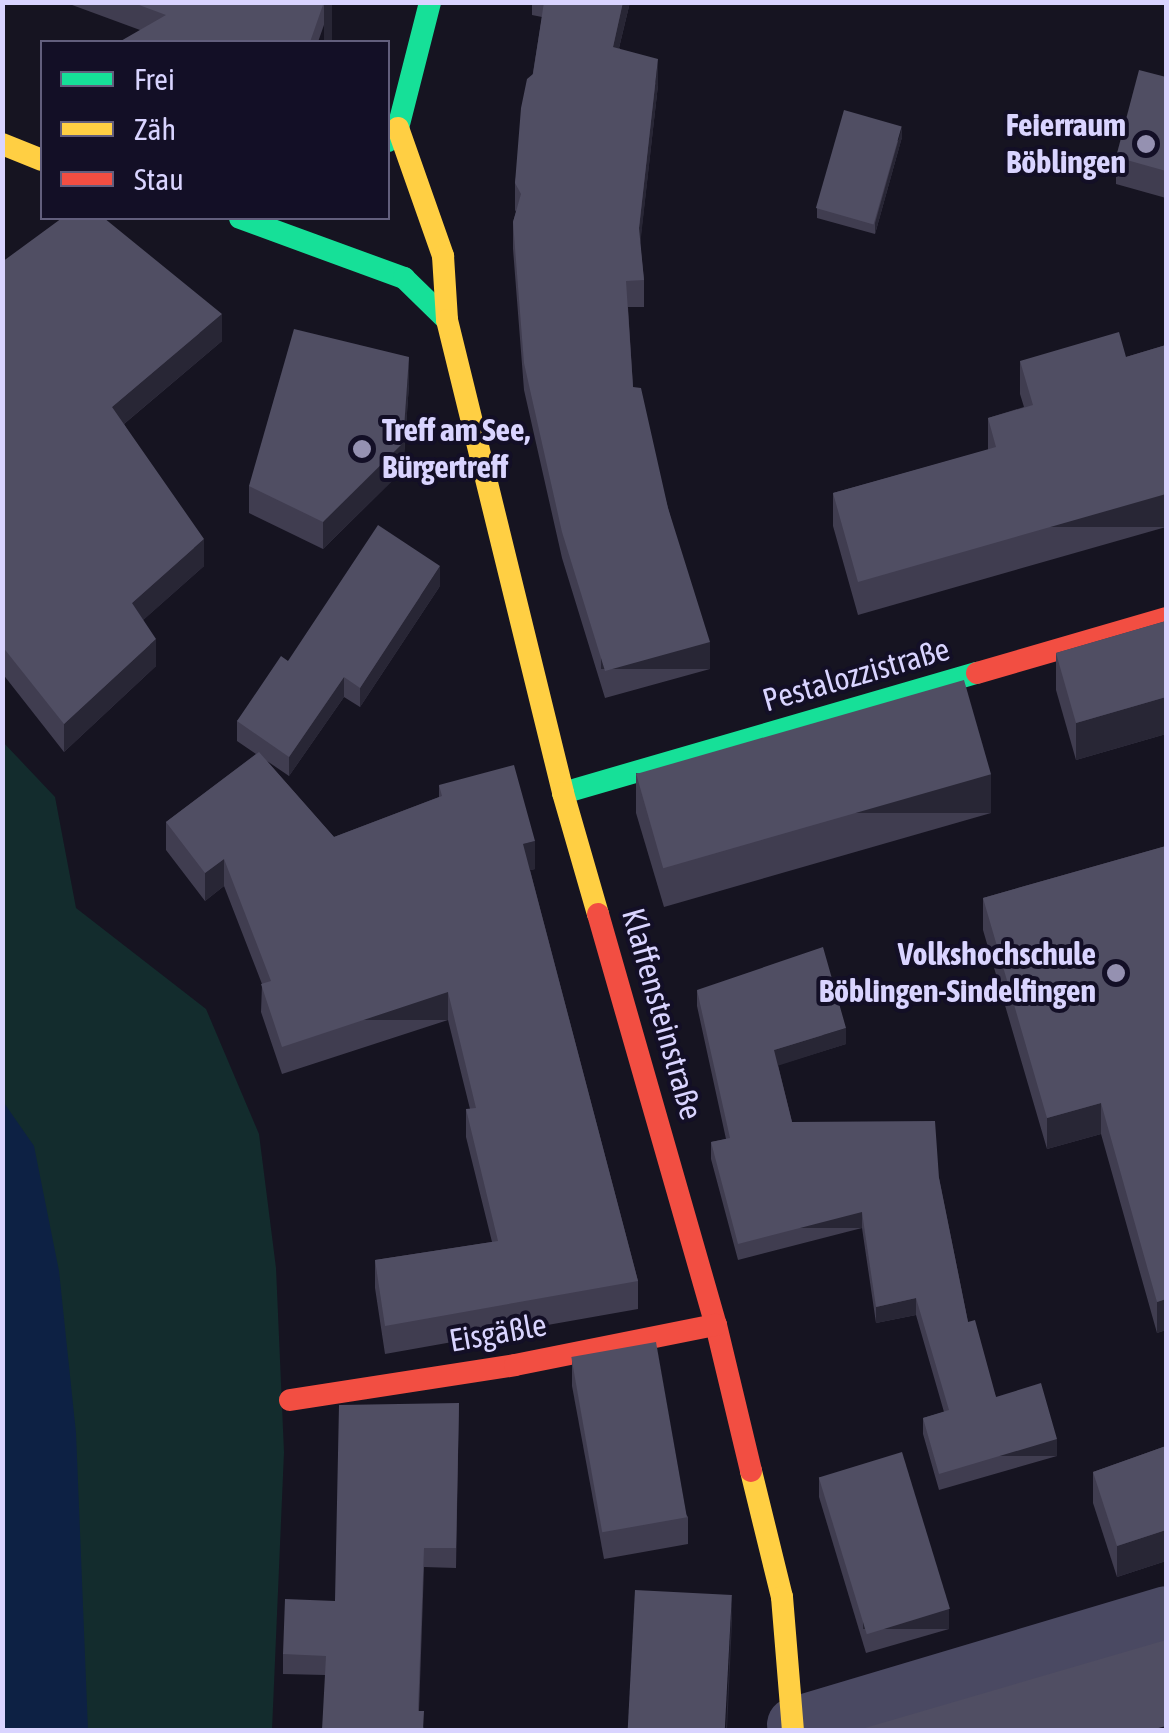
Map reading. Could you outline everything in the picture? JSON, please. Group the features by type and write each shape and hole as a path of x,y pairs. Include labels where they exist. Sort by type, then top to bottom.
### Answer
{"main road":[{"path":"392,135 430,2"},
{"name":"Klaffensteinstraße","path":"392,135 443,256 448,320 563,794 716,1326 782,1597 794,1727"},
{"path":"2,144 40,159"},
{"path":"245,220 404,278 448,320"},
{"name":"Pestalozzistraße","path":"563,794 1166,618"},
{"name":"Eisgäßle","path":"290,1400 515,1365 716,1326"}],"street":[{"path":"794,1727 1166,1613"}],"green space":[{"path":"2,741 55,797 76,908 206,1009 259,1134 276,1268 284,1452 272,1730 3,1730"}],"water":[{"path":"2,1100 34,1146 59,1271 76,1433 88,1730 3,1730"}],"building":[{"path":"131,2 324,2 311,40 122,40 166,15"},
{"path":"544,2 623,2 613,47 658,59 639,228 644,280 626,281 633,387 641,388 668,508 710,642 605,671 562,532 524,363 513,222 521,194 515,183 521,108 527,79 533,74"},
{"name":"Feierraum Böblingen","path":"1139,70 1166,77 1166,171 1116,157"},
{"path":"844,110 902,127 874,225 816,208"},
{"path":"59,220 106,220 222,314 112,407 204,539 132,603 156,639 64,724 2,646 2,262"},
{"path":"294,329 409,357 403,443 323,522 249,486"},
{"path":"1119,332 1126,357 1166,345 1166,494 858,582 833,493 996,447 988,418 1033,405 1020,361"},
{"path":"378,525 440,566 360,688 344,677 289,757 237,721 281,656 288,661"},
{"path":"1166,621 1166,697 1076,723 1056,653"},
{"path":"964,680 991,774 663,868 636,774"},
{"path":"259,752 334,837 442,796 439,785 514,765 535,841 523,844 638,1281 385,1326 375,1260 498,1241 466,1109 476,1108 448,992 282,1047 261,984 271,981 224,859 205,873 166,822"},
{"path":"1166,846 1166,1299 1157,1302 1101,1103 1047,1118 983,898"},
{"path":"823,947 846,1028 774,1050 792,1122 935,1121 939,1178 968,1322 975,1320 996,1397 1041,1383 1057,1439 939,1474 923,1418 949,1410 916,1298 876,1307 862,1212 738,1244 711,1142 730,1138 697,990"},
{"path":"656,1342 687,1517 602,1532 571,1357"},
{"path":"459,1403 456,1548 424,1548 418,1711 424,1711 423,1730 322,1730 326,1656 283,1654 285,1599 335,1601 339,1405"},
{"path":"1166,1446 1166,1530 1117,1546 1093,1472"},
{"path":"902,1452 950,1609 867,1634 819,1477"},
{"path":"635,1590 732,1595 725,1730 628,1730"},
{"path":"1166,1640 1166,1726 1151,1730 858,1730"}],"traffic: fast":[{"path":"390,138 398,128 430,2"},
{"path":"245,220 404,278 447,320"},
{"path":"563,793 977,673"}],"traffic: slow":[{"path":"398,128 443,256 447,320 563,793 598,914"},
{"path":"2,144 40,159"},
{"path":"751,1471 782,1597 793,1730"}],"traffic: jam":[{"path":"977,673 1166,618"},
{"path":"598,914 716,1325 751,1471"},
{"path":"290,1400 515,1365 716,1325"}],"place":[{"name":"Feierraum Böblingen","path":"1146,144"},
{"name":"Treff am See, Bürgertreff","path":"362,449"},
{"name":"Volkshochschule Böblingen-Sindelfingen","path":"1116,973"}]}
